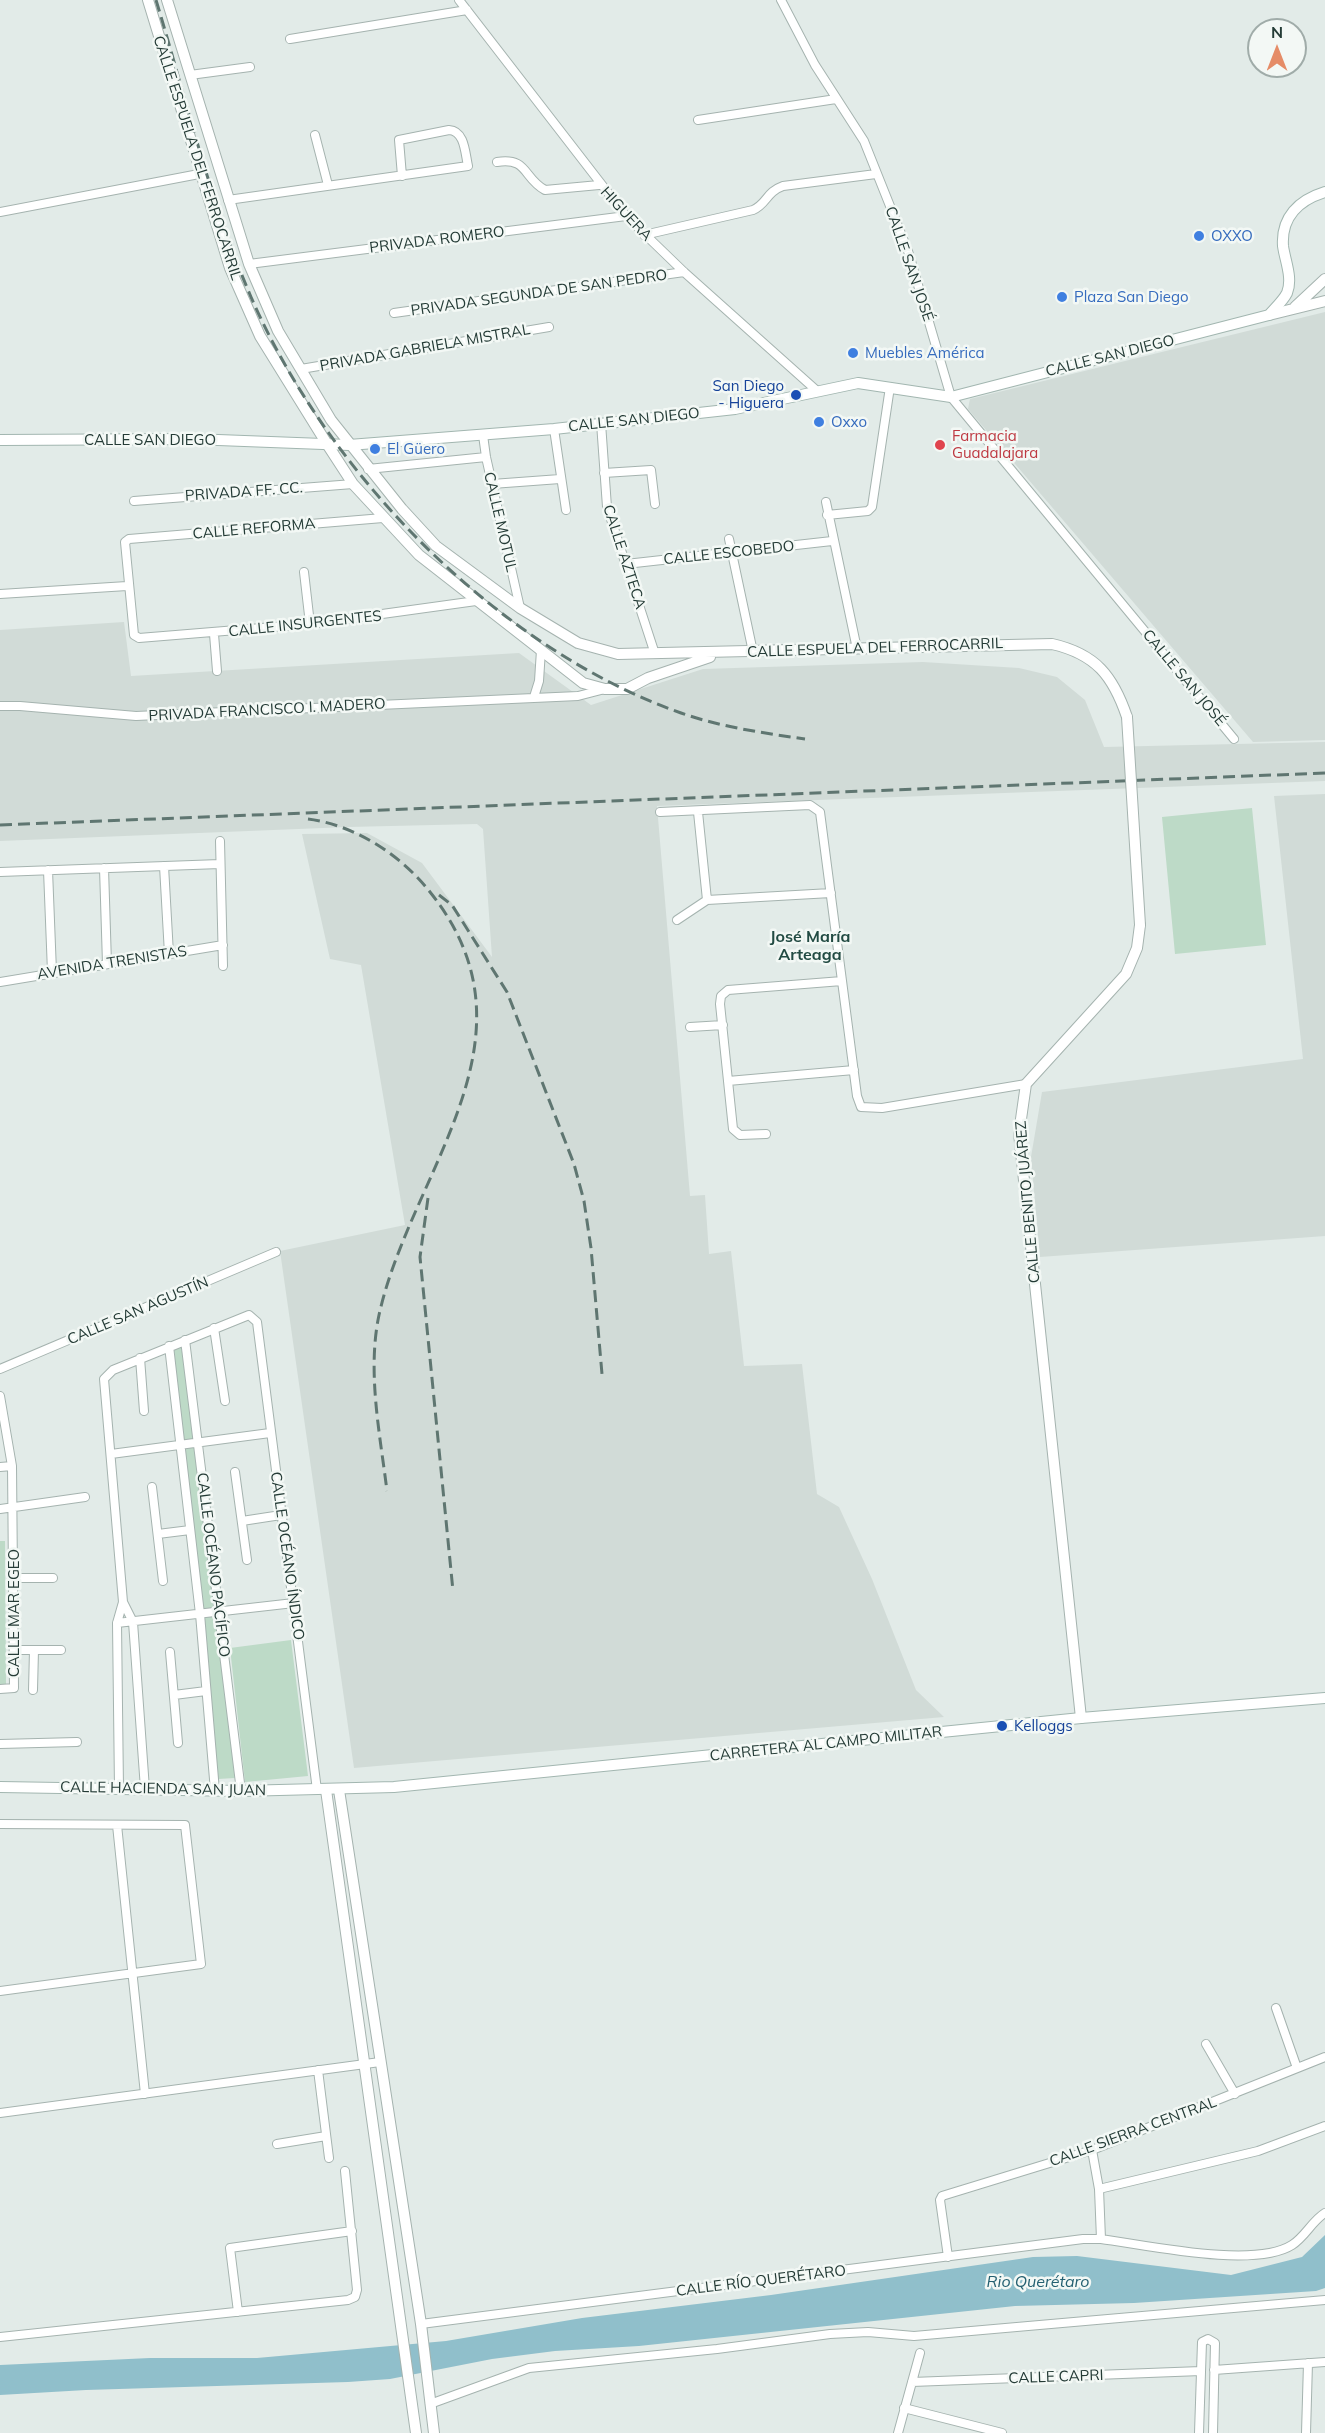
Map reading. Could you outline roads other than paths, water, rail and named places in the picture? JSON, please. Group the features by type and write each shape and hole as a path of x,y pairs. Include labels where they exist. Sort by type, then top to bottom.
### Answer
{"street":[{"name":"CALLE ESPUELA DEL FERROCARRIL","path":"147,0 199,174 230,268 260,336 353,484 418,555 583,683 605,689 627,689 648,678 721,653"},
{"name":"CALLE ESPUELA DEL FERROCARRIL","path":"167,0 249,264 278,331 349,445 368,469 436,546 520,608 586,646 618,654 1029,643 1075,649 1094,662 1110,678 1127,717 1140,925 1137,948 1126,974 1026,1084"},
{"name":"HIGUERA","path":"459,0 599,185 626,216 684,272 816,390"},
{"name":"CALLE SAN JOSÉ","path":"781,0 810,56 864,141 908,251 951,397 1234,739"},
{"path":"290,39 467,10"},
{"path":"190,75 250,67"},
{"path":"698,120 836,99"},
{"path":"228,200 328,185 402,176 468,166 460,135 456,131 449,130 399,140 402,176"},
{"path":"315,135 328,185"},
{"path":"497,162 512,160 518,162 545,190 599,185"},
{"path":"0,212 199,174"},
{"path":"644,235 759,208 769,192 783,186 876,174"},
{"path":"1269,315 1287,292 1287,263 1283,246 1284,227 1289,215 1300,203 1325,192"},
{"name":"PRIVADA ROMERO","path":"249,264 626,216"},
{"name":"PRIVADA SEGUNDA DE SAN PEDRO","path":"394,313 684,272"},
{"path":"1293,309 1325,279"},
{"name":"CALLE SAN DIEGO","path":"0,440 192,439 349,445 554,429 735,409 816,390 858,383 951,397 1325,301"},
{"name":"PRIVADA GABRIELA MISTRAL","path":"301,369 549,327"},
{"path":"827,515 868,511 872,507 890,387"},
{"name":"CALLE AZTECA","path":"601,423 607,507 655,654"},
{"path":"554,429 566,510"},
{"name":"CALLE MOTUL","path":"483,435 520,608"},
{"path":"368,469 486,457"},
{"path":"604,473 651,470 655,504"},
{"path":"492,484 560,478"},
{"name":"PRIVADA FF. CC.","path":"134,501 353,484"},
{"path":"826,502 832,541 857,649"},
{"name":"CALLE REFORMA","path":"127,586 125,542 129,539 383,518"},
{"path":"729,539 753,652"},
{"name":"CALLE ESCOBEDO","path":"626,564 832,541"},
{"path":"304,572 310,624"},
{"path":"0,594 127,586"},
{"name":"CALLE INSURGENTES","path":"127,586 134,635 139,638 214,634 310,624 476,601"},
{"path":"214,634 217,671"},
{"path":"534,697 539,681 541,650"},
{"name":"PRIVADA FRANCISCO I. MADERO","path":"0,706 20,705 136,716 578,696 605,689"},
{"path":"660,812 810,805 820,812 857,1096 861,1107 882,1108 1026,1084"},
{"path":"698,812 706,900"},
{"path":"220,842 223,966"},
{"path":"0,872 220,864"},
{"path":"164,866 169,954"},
{"path":"104,868 107,964"},
{"path":"48,870 52,972"},
{"path":"677,920 706,900 831,893"},
{"name":"AVENIDA TRENISTAS","path":"0,982 223,945"},
{"path":"766,1134 741,1136 733,1129 720,1004 722,996 728,990 842,981"},
{"path":"690,1028 723,1025"},
{"path":"728,1081 854,1070"},
{"name":"CALLE BENITO JUÁREZ","path":"1026,1084 1019,1133 1081,1718"},
{"name":"CALLE SAN AGUSTÍN","path":"0,1369 276,1252"},
{"name":"CALLE OCÉANO ÍNDICO","path":"214,1328 249,1315 256,1322 281,1515 322,1790"},
{"path":"119,1789 117,1623 123,1602 104,1379 113,1370 214,1328 225,1401"},
{"name":"CALLE OCÉANO PACÍFICO","path":"185,1340 220,1612 240,1791"},
{"name":"CALLE OCÉANO PACÍFICO","path":"169,1346 200,1614 215,1791"},
{"path":"140,1358 144,1411"},
{"name":"CALLE MAR EGEO","path":"0,1396 12,1466 15,1650 14,1688 0,1689"},
{"path":"111,1454 270,1433"},
{"path":"0,1467 12,1466"},
{"path":"235,1472 248,1560"},
{"path":"152,1487 163,1581"},
{"path":"0,1509 85,1497"},
{"path":"242,1521 281,1515"},
{"path":"158,1534 190,1530"},
{"path":"14,1578 53,1578"},
{"path":"123,1602 133,1622 145,1789"},
{"path":"117,1623 294,1603"},
{"path":"15,1650 61,1650"},
{"path":"33,1690 34,1650"},
{"path":"170,1652 178,1743"},
{"path":"174,1695 206,1691"},
{"name":"CARRETERA AL CAMPO MILITAR","path":"322,1790 531,1774 1081,1718 1325,1698"},
{"path":"0,1744 77,1742"},
{"name":"CALLE HACIENDA SAN JUAN","path":"0,1787 215,1791 322,1790"},
{"path":"322,1790 365,2064 416,2433"},
{"path":"339,1790 421,2324 434,2433"},
{"path":"0,1824 185,1825 201,1964 132,1971 0,1991"},
{"path":"117,1825 145,2094"},
{"path":"1275,2008 1297,2068"},
{"path":"1206,2044 1235,2094"},
{"name":"CALLE SIERRA CENTRAL","path":"948,2257 940,2200 942,2196 1092,2150 1325,2057"},
{"path":"0,2113 380,2062"},
{"path":"318,2070 329,2158"},
{"path":"1099,2189 1258,2151 1325,2126"},
{"path":"277,2144 326,2136"},
{"path":"1092,2150 1099,2189 1101,2239"},
{"path":"0,2337 348,2300 355,2296 357,2290 345,2171"},
{"name":"CALLE RÍO QUERÉTARO","path":"421,2324 1101,2239 1218,2254 1264,2254 1294,2245 1325,2213"},
{"path":"238,2312 230,2248 352,2231"},
{"path":"430,2404 529,2368 717,2349 830,2334 868,2332 914,2336 1325,2300"},
{"path":"1199,2433 1202,2342 1208,2339 1215,2343 1214,2433"},
{"path":"898,2433 920,2353"},
{"path":"1214,2370 1325,2362"},
{"path":"1306,2433 1308,2363"},
{"name":"CALLE CAPRI","path":"912,2382 1201,2372"},
{"path":"904,2408 1002,2433"},
{"path":"1200,2422 1214,2423"}],"water":[{"name":"Rio Querétaro","path":"1325,2235 1325,2288 1316,2291 1134,2303 1015,2306 639,2346 555,2351 492,2359 390,2379 0,2395 0,2365 150,2358 257,2358 446,2341 582,2318 771,2295 1033,2257 1077,2256 1231,2275 1302,2257"}],"railway":[{"path":"156,0 199,150 236,261 251,297 284,363 325,428 372,489 426,547 484,599 547,645 613,684 696,718 742,729 805,739"},
{"path":"0,825 1325,773"},
{"path":"308,819 326,822 360,835 391,854 418,878 430,892 463,946 476,999 474,1052 460,1104 395,1261 379,1315 374,1381 387,1491"},
{"path":"439,895 452,905 507,992 574,1164 584,1201 591,1248 602,1374"},
{"path":"428,1198 420,1257 453,1591"}],"place":[{"name":"OXXO","path":"1199,236"},
{"name":"Plaza San Diego","path":"1062,297"},
{"name":"Muebles América","path":"853,353"},
{"name":"San Diego - Higuera","path":"796,395"},
{"name":"Oxxo","path":"819,422"},
{"name":"Farmacia Guadalajara","path":"940,445"},
{"name":"El Güero","path":"375,449"},
{"name":"Kelloggs","path":"1002,1726"}],"district":[{"name":"José María Arteaga","path":"810,946"}]}
